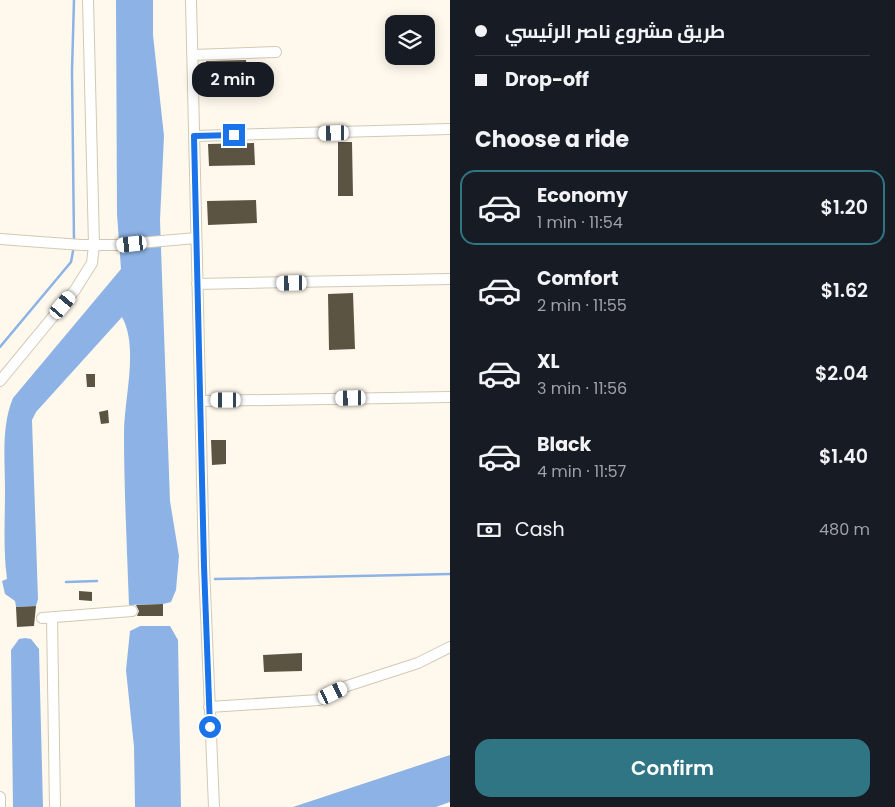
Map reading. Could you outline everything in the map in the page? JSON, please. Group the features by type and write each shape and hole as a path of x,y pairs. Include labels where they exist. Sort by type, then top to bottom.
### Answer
{"street":[{"path":"0,380 75,290 92,262 94,245 88,0"},
{"path":"192,0 200,400 214,807"},
{"path":"193,55 276,52"},
{"path":"194,136 450,129"},
{"path":"0,239 81,245 116,245 196,238"},
{"path":"197,284 450,278"},
{"path":"200,400 450,397"},
{"path":"55,807 47,617 132,611"},
{"path":"210,707 318,700 347,686 418,663 450,647"},
{"path":"0,797 0,807"}],"water":[{"path":"116,0 153,0 153,35 164,136 160,220 170,501 179,556 176,590 171,602 129,605 124,433 130,358 127,329 122,317 36,412 32,420 38,599 36,606 16,607 15,601 5,594 2,581 7,579 4,444 9,409 13,398 121,269 117,214"},
{"path":"140,626 170,626 178,640 181,807 135,807 134,747 126,670 130,631"},
{"path":"19,639 31,639 39,649 43,807 13,807 11,650"},
{"path":"450,755 450,802 436,807 293,807"}],"building":[{"path":"246,60 248,89 207,91 206,61"},
{"path":"338,142 352,142 353,196 338,196"},
{"path":"254,143 255,165 209,166 208,144"},
{"path":"256,200 257,223 208,225 207,201"},
{"path":"353,293 355,349 329,350 328,294"},
{"path":"86,374 95,374 95,387 87,387"},
{"path":"108,410 109,423 101,424 99,412"},
{"path":"211,440 226,440 226,464 212,465"},
{"path":"79,591 92,592 92,601 79,600"},
{"path":"163,604 163,616 137,616 139,611 136,605"},
{"path":"36,606 34,626 17,627 16,607"},
{"path":"302,653 302,671 264,672 263,655"}],"waterway":[{"path":"74,0 72,71 74,241"},
{"path":"0,347 71,262 74,246"},
{"path":"215,579 450,574"},
{"path":"66,582 97,581"}],"route":[{"path":"210,727 204,566 194,136 234,135"}]}
